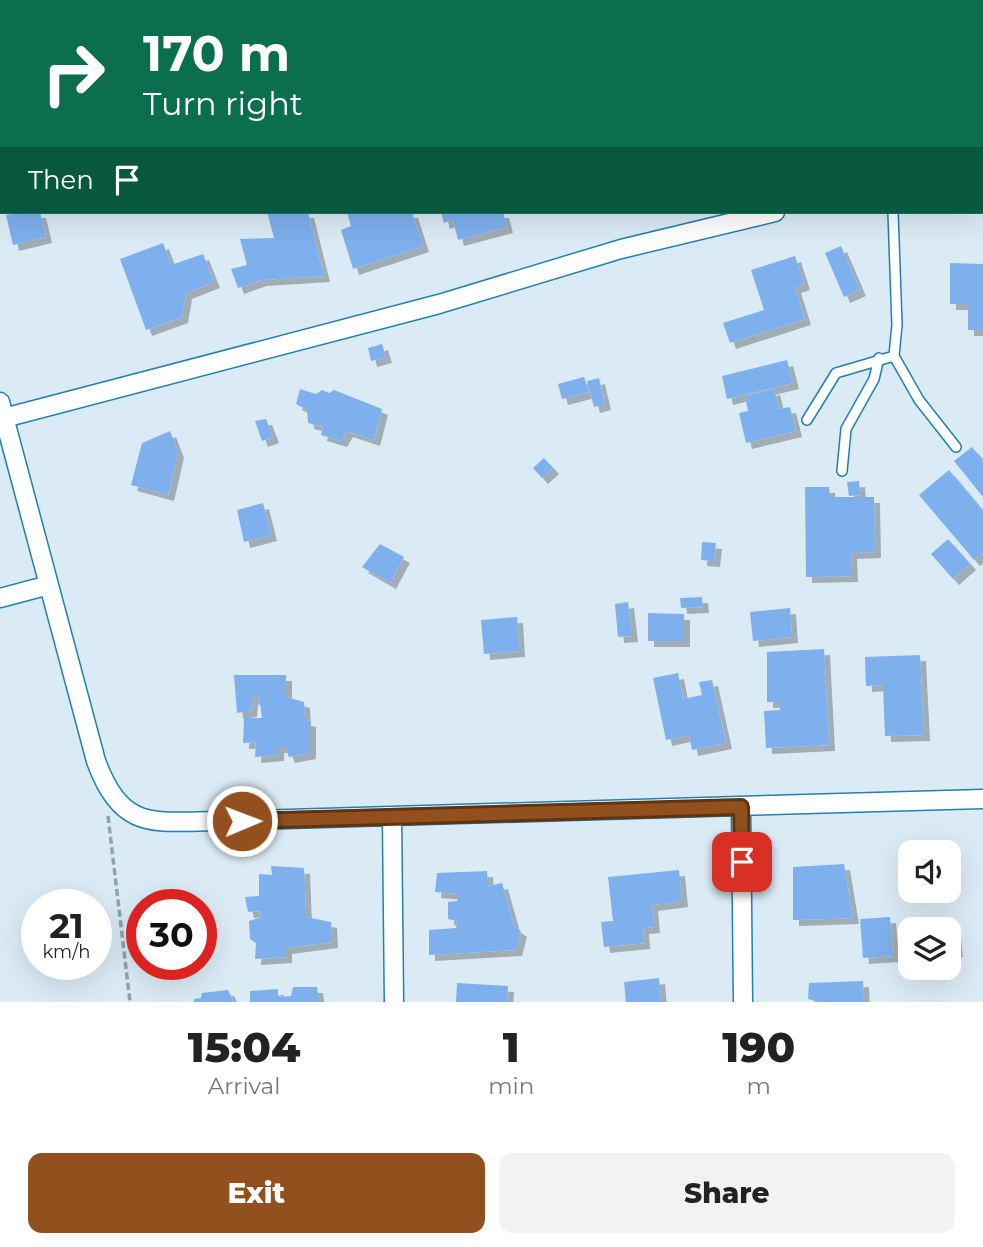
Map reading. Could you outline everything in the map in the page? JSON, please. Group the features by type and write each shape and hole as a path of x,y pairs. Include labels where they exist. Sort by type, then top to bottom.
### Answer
{"street":[{"path":"767,214 621,249 439,304 2,410 106,788 122,808 153,822 983,799"},
{"path":"0,597 49,585"},
{"path":"741,807 743,1002"},
{"path":"392,817 394,1002"}],"lane":[{"path":"893,214 897,325 894,356 919,400 956,447"},
{"path":"807,420 836,373 879,358 894,356"},
{"path":"842,471 846,429 873,379 879,358"}],"path":[{"path":"106,788 130,1002"}],"building":[{"path":"40,214 46,237 13,245 6,215"},
{"path":"268,214 308,214 324,276 261,280 238,288 231,269 247,265 240,239 274,238"},
{"path":"348,214 413,214 423,246 353,269 341,230 351,226"},
{"path":"442,214 504,214 507,227 458,240 453,220 444,223"},
{"path":"163,243 171,265 203,254 214,282 186,293 182,317 146,330 120,259"},
{"path":"841,246 860,290 844,297 825,253"},
{"path":"795,256 804,284 795,287 805,319 730,343 723,323 764,310 751,270"},
{"path":"950,263 983,264 983,330 968,330 968,304 950,304"},
{"path":"382,344 386,357 371,361 368,348"},
{"path":"787,360 793,383 727,399 722,376"},
{"path":"584,377 589,392 562,399 558,384"},
{"path":"599,378 605,404 594,407 587,381"},
{"path":"300,389 316,394 322,390 329,393 334,390 382,409 374,440 347,431 341,441 321,435 323,427 308,423 307,410 296,404"},
{"path":"774,389 779,409 790,407 796,431 746,443 739,413 748,411 745,396"},
{"path":"266,419 273,437 262,441 255,421"},
{"path":"170,431 178,452 168,495 131,485 142,443"},
{"path":"972,447 983,460 983,497 954,461"},
{"path":"544,458 553,468 542,478 533,468"},
{"path":"949,470 983,511 983,553 974,560 919,495"},
{"path":"859,481 860,495 849,496 847,482"},
{"path":"805,487 829,487 830,497 874,497 875,552 851,553 852,576 806,577"},
{"path":"263,503 271,535 244,542 237,510"},
{"path":"948,539 970,564 953,579 931,554"},
{"path":"702,542 716,543 714,561 701,560"},
{"path":"380,544 404,557 390,583 362,567"},
{"path":"702,597 703,607 681,608 680,598"},
{"path":"628,602 632,636 618,637 615,604"},
{"path":"790,608 792,637 753,641 750,612"},
{"path":"648,613 684,614 684,641 648,641"},
{"path":"517,617 519,651 484,654 481,620"},
{"path":"824,649 829,745 766,748 764,711 780,710 779,702 767,702 767,652"},
{"path":"920,655 924,735 885,736 883,685 866,686 865,657"},
{"path":"678,673 683,699 702,695 699,682 712,680 726,743 692,750 689,735 666,740 653,678"},
{"path":"234,675 286,675 286,697 304,702 305,720 310,721 310,753 289,757 285,747 278,747 278,755 255,757 256,742 243,743 244,718 262,718 259,697 252,699 251,711 237,713"},
{"path":"844,864 853,918 793,920 793,867"},
{"path":"271,866 304,868 306,917 331,922 332,942 286,948 286,957 255,959 256,943 250,939 249,921 262,917 260,911 248,912 245,897 259,896 259,874 272,875"},
{"path":"679,870 682,901 652,905 654,927 643,928 644,943 604,947 601,922 613,921 608,877"},
{"path":"487,871 488,886 502,883 514,926 521,931 516,950 429,955 429,930 456,928 458,921 448,919 448,902 457,901 459,894 435,892 437,873"},
{"path":"890,917 893,956 863,958 860,919"},
{"path":"659,978 661,1002 626,1002 624,982"},
{"path":"863,981 864,1002 820,1002 808,999 809,983"},
{"path":"457,983 508,986 507,1002 456,1002"},
{"path":"293,987 317,987 319,1002 250,1002 250,991 278,989 278,997 291,996"},
{"path":"228,990 234,1002 194,1002 194,999 201,998 202,993"}],"route":[{"path":"242,821 741,807 742,862"}]}
